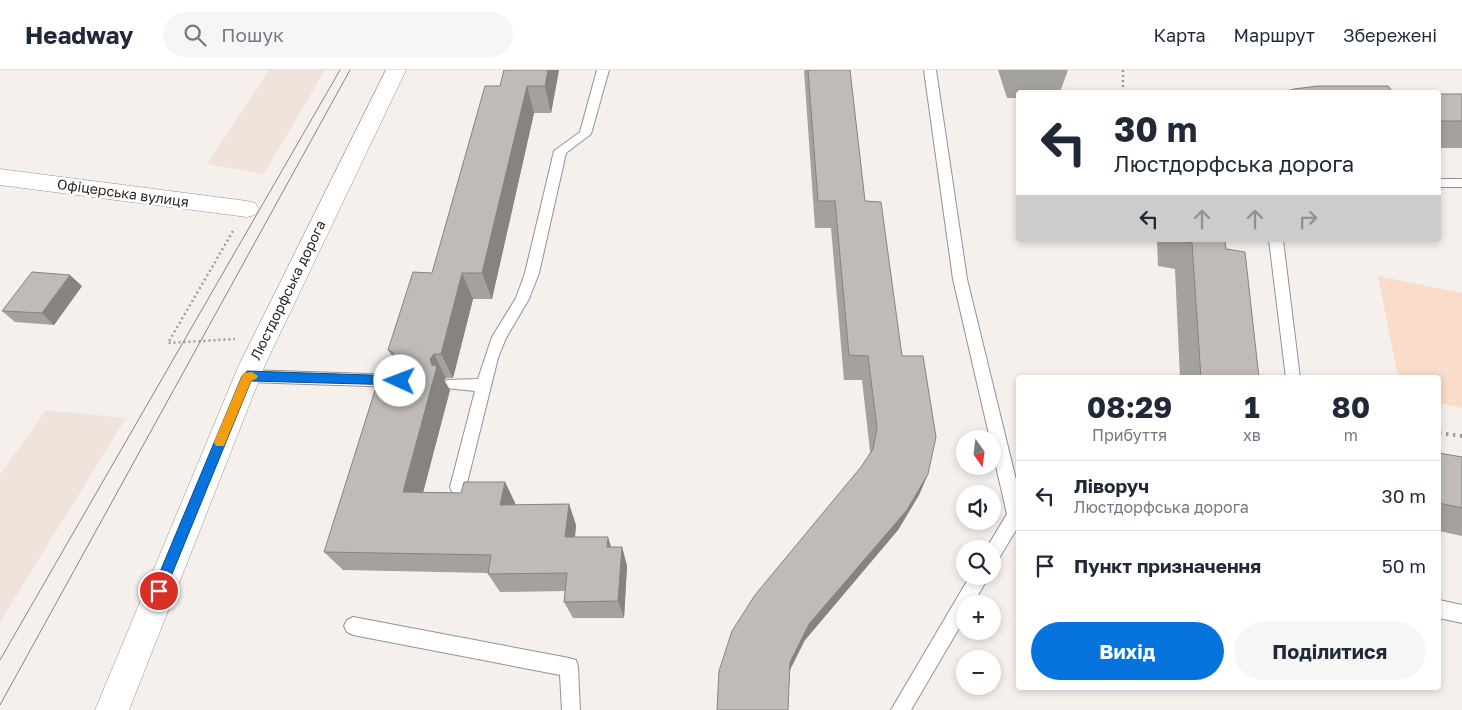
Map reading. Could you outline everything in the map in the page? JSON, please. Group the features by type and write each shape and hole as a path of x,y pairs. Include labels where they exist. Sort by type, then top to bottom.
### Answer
{"main road":[{"name":"Люстдорфська дорога","path":"112,710 122,681 247,376 289,286 396,70"},
{"name":"Офіцерська вулиця","path":"0,177 246,209"}],"lane":[{"path":"458,487 484,386 499,337 522,299 532,273 560,151 585,134 603,70"},
{"path":"930,70 960,279 1016,511"},
{"path":"1441,183 1462,183"},
{"path":"1276,242 1293,375"},
{"path":"247,376 400,381"},
{"path":"451,384 484,386"},
{"path":"1001,540 1016,517"},
{"path":"900,710 975,585"},
{"path":"1441,609 1462,614"},
{"path":"353,626 569,667 571,710"}],"path":[{"path":"1123,90 1124,70"},
{"path":"235,339 168,343 219,252 246,209"},
{"path":"1441,433 1462,436"}],"shaded area":[{"path":"269,70 325,70 264,174 207,164"},
{"path":"1378,276 1462,293 1462,408 1441,403 1441,375 1398,375"},
{"path":"46,410 126,418 0,622 0,475"}],"building":[{"path":"504,70 548,70 545,86 527,86 482,273 462,273 441,354 434,354 430,359 432,365 437,366 403,492 461,493 464,482 505,482 500,505 569,504 565,537 608,537 607,547 622,547 618,601 564,602 567,573 488,574 491,555 324,552 383,365 391,363 395,358 393,352 388,350 413,272 432,273 485,86 500,86"},
{"path":"808,70 850,70 865,201 881,202 902,356 923,356 936,437 928,474 907,510 809,624 790,662 788,710 717,710 719,671 732,631 755,595 861,467 873,449 877,428 868,356 849,355 835,201 818,201"},
{"path":"1318,86 1388,86 1391,90 1290,90"},
{"path":"1441,94 1462,94 1462,121 1441,121"},
{"path":"1187,242 1225,242 1226,249 1245,252 1259,375 1201,375 1192,243"},
{"path":"32,272 70,275 42,313 2,311"},
{"path":"1441,453 1462,457 1462,508 1441,503"}],"tram line":[{"path":"0,660 340,70"},
{"path":"0,705 350,70"}],"slow traffic":[{"path":"220,442 247,376 252,376"}],"route":[{"path":"159,591 247,376 400,381"}]}
